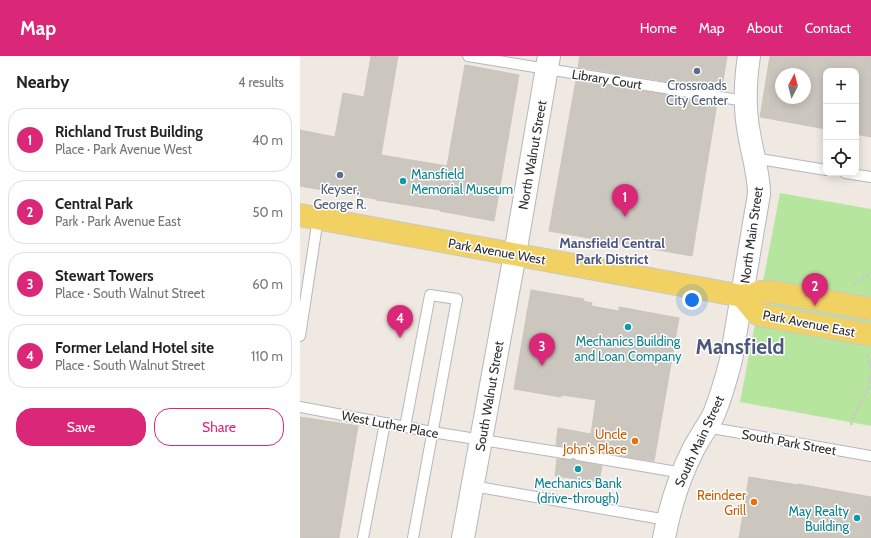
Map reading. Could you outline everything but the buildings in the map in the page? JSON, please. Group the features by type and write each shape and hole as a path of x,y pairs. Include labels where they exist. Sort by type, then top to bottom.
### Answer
{"main road":[{"name":"North Main Street","path":"742,296 759,194 759,183 746,118 747,71 749,56"},
{"name":"North Walnut Street","path":"515,254 548,63"},
{"name":"Park Avenue West","path":"309,217 742,296"},
{"name":"South Walnut Street","path":"463,538 515,254"},
{"name":"Park Avenue East","path":"868,342 760,315 756,313 742,296 760,292 774,292 871,309"},
{"name":"South Main Street","path":"666,529 674,496 683,472 694,448 717,406 731,360 742,296"}],"lane":[{"name":"Library Court","path":"468,56 548,63 746,101"},
{"path":"754,158 823,170"},
{"path":"859,175 871,177"},
{"path":"300,336 309,217"},
{"path":"405,427 430,294 457,299 413,538"},
{"name":"West Luther Place","path":"300,407 432,432 683,472"},
{"path":"363,538 385,423"},
{"name":"South Park Street","path":"706,427 871,456"},
{"path":"473,486 666,529"}],"path":[{"path":"853,287 856,283 871,273"},
{"path":"868,342 871,370"},
{"path":"851,425 853,418 868,390 871,373"}],"green space":[{"path":"780,193 871,209 871,426 740,402"}],"place":[{"name":"Crossroads City Center","path":"697,71"},
{"name":"Keyser, George R.","path":"340,175"},
{"name":"Mansfield Memorial Museum","path":"403,181"},
{"name":"Richland Trust Building","path":"625,217"},
{"name":"Central Park","path":"815,306"},
{"name":"Mechanics Building and Loan Company","path":"628,327"},
{"name":"Former Leland Hotel site","path":"400,338"},
{"name":"Stewart Towers","path":"542,366"},
{"name":"Uncle John's Place","path":"635,441"},
{"name":"Mechanics Bank (drive-through)","path":"578,469"},
{"name":"Reindeer Grill","path":"754,502"},
{"name":"May Realty Building","path":"857,518"}],"district":[{"name":"Mansfield Central Park District","path":"612,252"},
{"name":"Mansfield","path":"740,346"}]}
